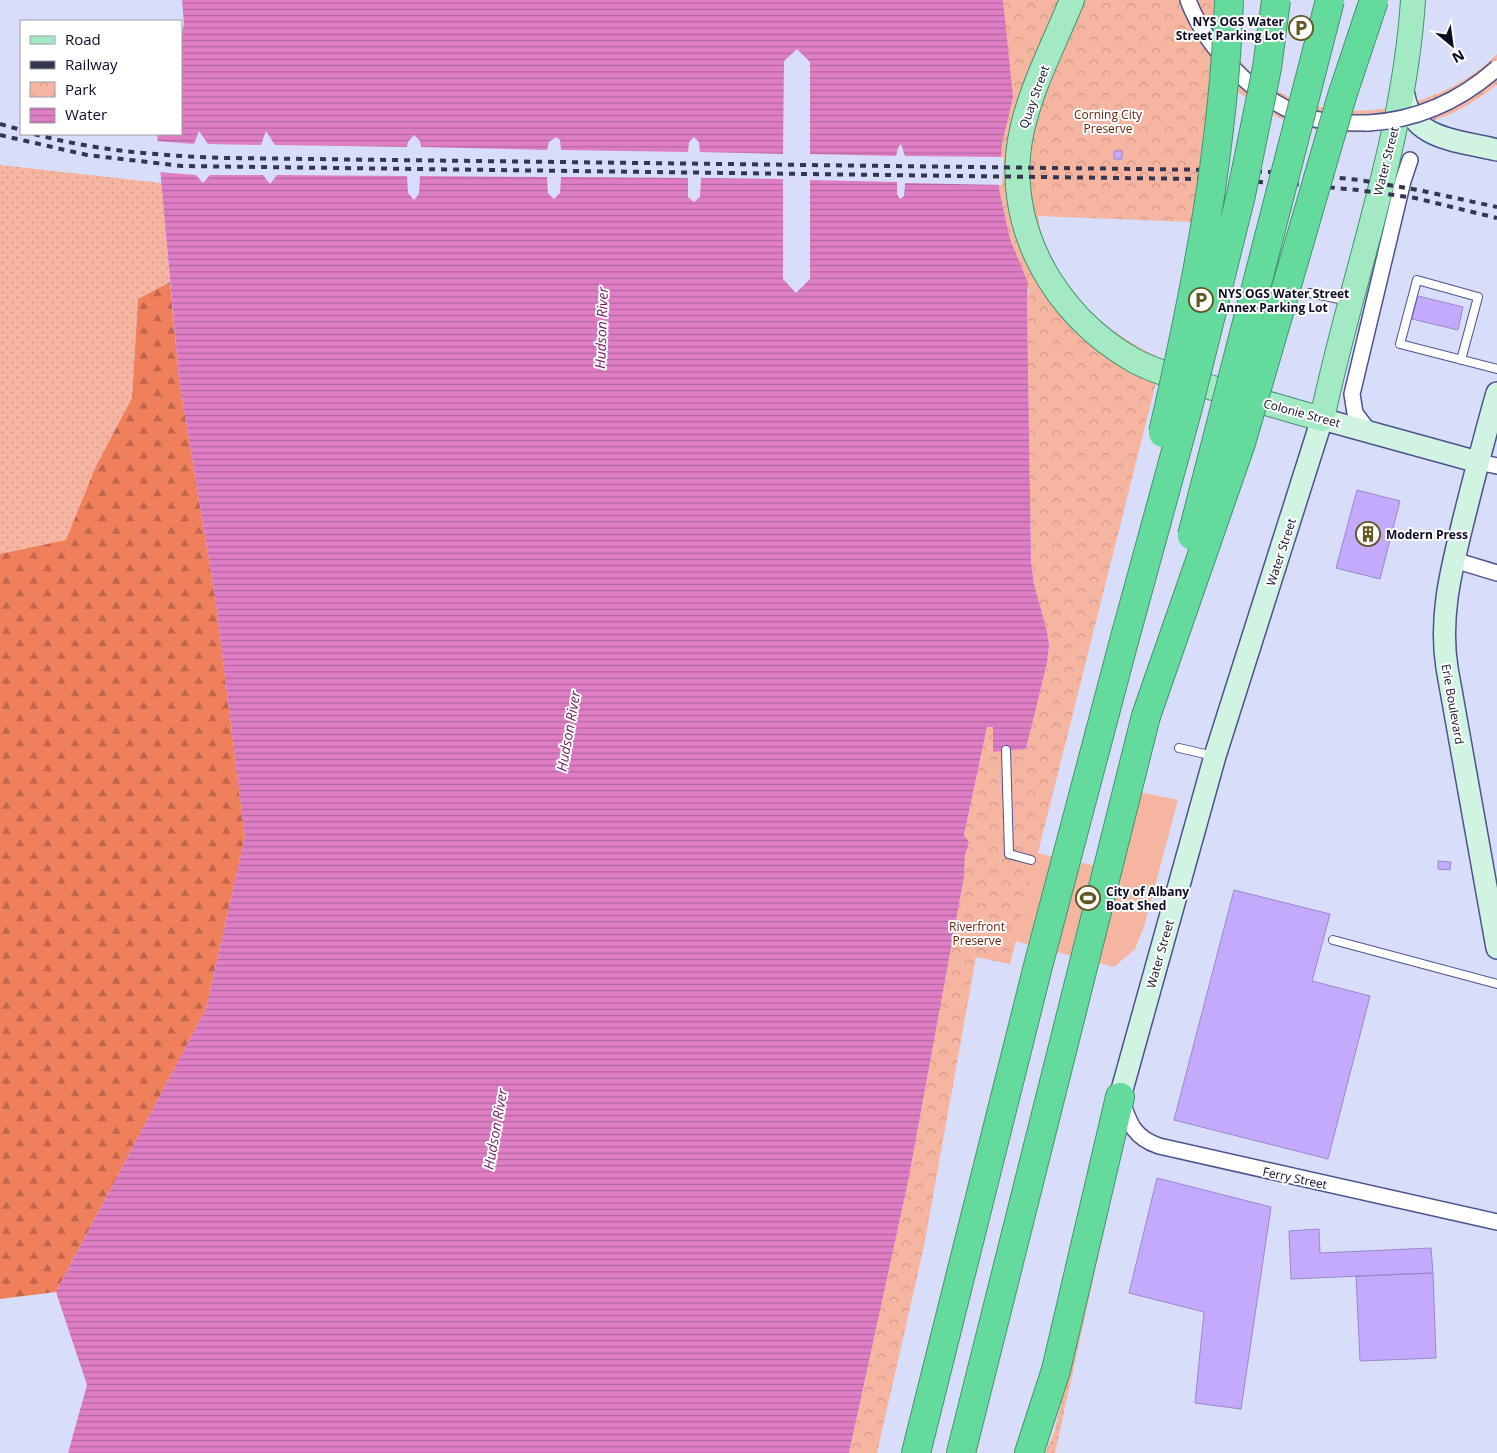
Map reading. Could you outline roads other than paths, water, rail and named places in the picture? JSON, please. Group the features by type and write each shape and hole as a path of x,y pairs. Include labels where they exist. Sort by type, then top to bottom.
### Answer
{"highway":[{"path":"1124,641 1161,442 1188,326 1209,201 1226,72 1229,0"},
{"path":"916,1453 1038,966 1124,641 1188,411 1239,204 1264,84 1276,0"},
{"path":"961,1453 1146,716 1330,0"},
{"path":"1146,716 1241,443 1342,96 1374,0"},
{"path":"1029,1453 1043,1413 1060,1353 1120,1097"}],"main road":[{"name":"Quay Street","path":"1072,0 1036,87 1022,131 1017,168 1020,205 1032,247 1053,286 1080,318 1113,346"},
{"name":"Water Street","path":"1322,419 1404,79 1413,0"},
{"name":"Colonie Street","path":"1113,346 1135,360 1158,371 1322,419"}],"street":[{"path":"1188,0 1203,32 1221,56 1244,78 1269,97 1305,116 1335,122 1368,123 1399,120 1443,105 1470,90 1497,68"},
{"path":"1404,79 1404,92 1408,110 1415,123 1427,132 1497,150"},
{"path":"1368,430 1354,413 1352,394 1410,160"},
{"name":"Erie Boulevard","path":"1497,392 1488,464 1454,560 1445,601 1443,644 1497,948"},
{"name":"Colonie Street","path":"1322,419 1488,464"},
{"name":"Water Street","path":"1120,1097 1215,756 1322,419"},
{"path":"1454,560 1497,573"},
{"name":"Ferry Street","path":"1120,1097 1136,1133 1144,1141 1158,1146 1497,1222"}],"lane":[{"path":"1461,360 1478,297 1417,280 1400,344 1461,360 1497,369"},
{"path":"1310,292 1351,301"},
{"path":"1179,748 1215,756"},
{"path":"1006,750 1009,854 1031,860"},
{"path":"1333,940 1497,984"}],"water":[{"name":"Hudson River","path":"182,0 1003,0 1013,97 1002,144 999,189 1010,239 1028,283 1031,561 1034,584 1047,631 1049,646 1047,663 1026,749 993,752 993,727 987,727 964,835 969,842 965,855 964,877 908,1182 849,1453 68,1453 87,1385 56,1292 206,1009 245,837 215,596 179,379 157,135 182,135 182,33 184,24"}],"railway":[{"path":"0,124 20,130"},
{"path":"0,135 87,155 182,166 1198,179 1281,183 1358,190 1415,198 1497,218"},
{"path":"38,135 82,145 130,152 227,158 1222,170 1294,173 1359,180 1418,190 1497,207"}],"place":[{"name":"NYS OGS Water Street Parking Lot","path":"1301,28"},
{"name":"NYS OGS Water Street Annex Parking Lot","path":"1201,300"},
{"name":"Modern Press","path":"1368,534"},
{"name":"City of Albany Boat Shed","path":"1088,898"}],"park label":[{"name":"Corning City Preserve","path":"1108,121"},
{"name":"Riverfront Preserve","path":"977,933"}]}
